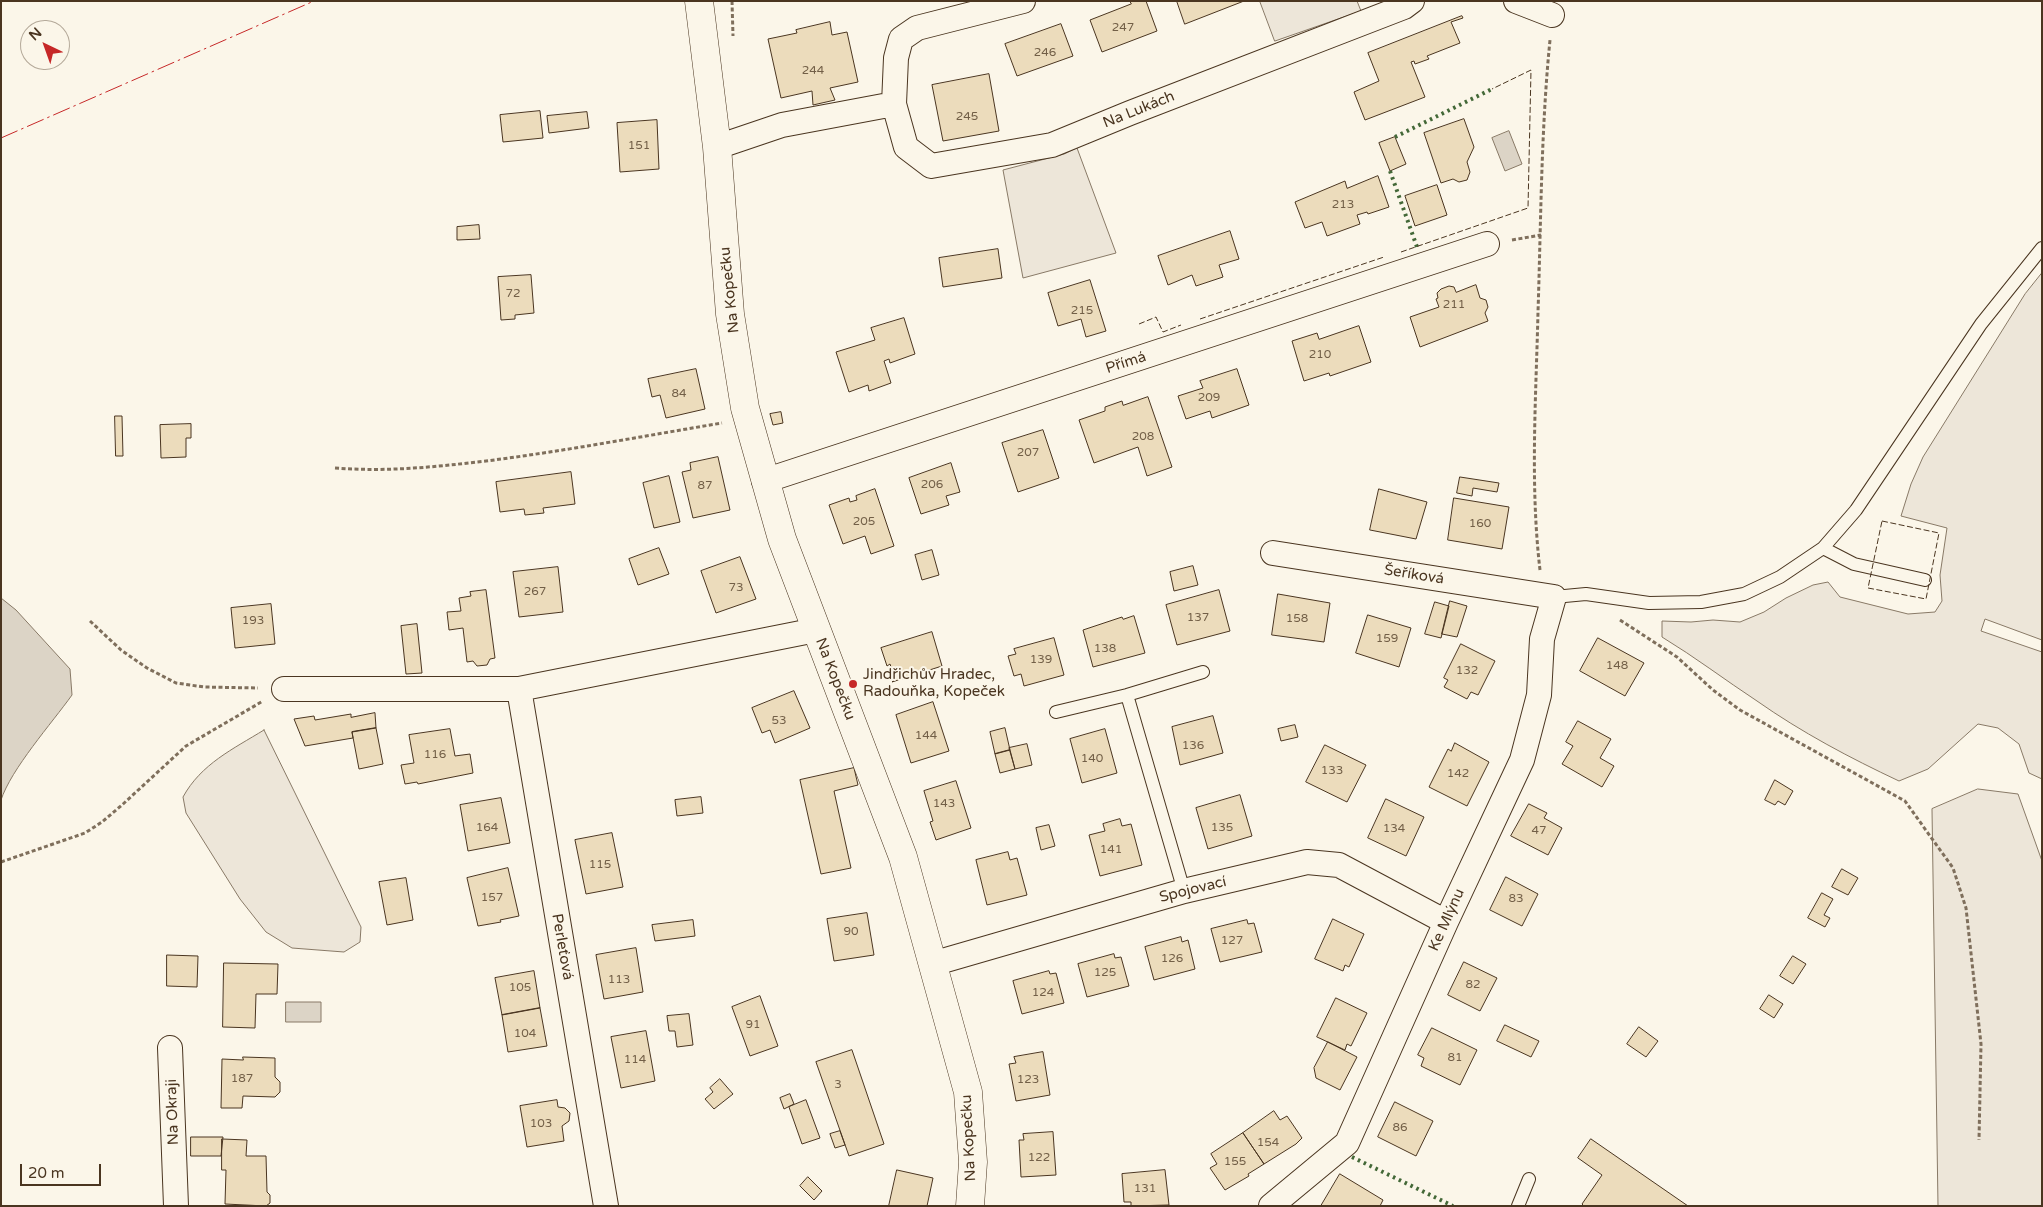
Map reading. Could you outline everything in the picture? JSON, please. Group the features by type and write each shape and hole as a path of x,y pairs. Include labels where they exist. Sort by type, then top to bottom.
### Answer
{"street":[{"name":"Na Kopečku","path":"700,1 718,147 730,314 747,419 782,540 903,857 968,1092 973,1162 970,1206"},
{"name":"Na Lukách","path":"1024,1 917,28 901,39 896,58 894,104 906,147 931,166 1052,145 1139,109 1404,7 1412,1"},
{"path":"1516,1 1552,15"},
{"path":"718,147 782,125 894,104"},
{"name":"Přímá","path":"764,481 1487,244"},
{"name":"Šeříková","path":"1273,553 1548,596"},
{"name":"Ke Mlýnu","path":"1271,1206 1347,1143 1446,922 1522,760 1539,695 1542,639 1548,596"},
{"path":"284,689 519,689 816,630"},
{"name":"Perleťová","path":"519,689 606,1206"},
{"name":"Spojovací","path":"932,964 1184,891 1306,862 1339,865 1446,922"},
{"name":"Na Okraji","path":"170,1048 176,1206"}],"lane":[{"path":"1548,596 1586,594 1657,603 1701,602 1744,594 1780,577 1823,548 1856,510 1981,324 2042,248"},
{"path":"1823,548 1854,564 1925,580"},
{"path":"1056,712 1127,695 1203,672"},
{"path":"1127,695 1184,891"},
{"path":"1518,1206 1529,1179"}],"path":[{"path":"1548,596 1537,544 1534,419 1544,100 1552,15"},
{"path":"335,468 371,471 413,469 517,457 747,419"},
{"path":"1586,594 1621,621 1677,657 1713,690 1740,710 1905,801 1916,815 1954,868 1966,908 1982,1044 1979,1140"},
{"path":"90,621 121,650 147,668 176,683 204,687 284,689"},
{"path":"1,862 85,832 102,822 186,746 284,689"}],"shaded area":[{"path":"1260,1 1357,1 1361,11 1275,41"},
{"path":"1509,131 1522,164 1505,171 1492,138"},
{"path":"1077,148 1116,253 1023,278 1003,170 1064,154"},
{"path":"2042,273 2042,640 1985,619 1981,631 2042,652 2042,779 2029,773 2019,744 1998,728 1978,724 1928,769 1899,781 1808,734 1662,637 1662,621 1691,622 1713,620 1740,622 1764,612 1786,598 1813,585 1828,582 1840,597 1908,614 1935,612 1942,601 1940,575 1947,528 1901,516 1911,484 1923,457 2025,294"},
{"path":"1,598 16,610 70,669 72,695 14,774 1,800"},
{"path":"264,730 361,927 360,942 344,952 292,948 266,932 240,899 186,813 183,797 199,775 229,751"},
{"path":"1978,789 2018,794 2042,861 2042,1206 1938,1206 1932,809"},
{"path":"286,1002 321,1002 321,1022 286,1022"}],"building":[{"path":"1130,1 1146,1 1157,31 1102,52 1090,20 1131,4"},
{"path":"1177,1 1244,1 1185,24"},
{"path":"1462,16 1463,18 1451,22 1460,43 1427,56 1429,59 1415,64 1414,61 1411,62 1425,97 1365,120 1354,92 1379,81 1368,53"},
{"path":"830,22 832,35 847,32 858,82 830,88 835,100 813,105 812,91 781,98 768,39 797,33 796,30"},
{"path":"1061,24 1073,56 1017,76 1005,44"},
{"path":"989,74 999,131 943,141 932,85"},
{"path":"540,111 543,138 503,142 500,115"},
{"path":"587,112 589,128 549,133 547,116"},
{"path":"1464,119 1474,147 1467,162 1470,172 1467,180 1459,182 1453,179 1441,183 1424,133"},
{"path":"657,120 659,169 620,172 617,123"},
{"path":"1395,137 1406,164 1390,171 1379,143"},
{"path":"1378,176 1389,207 1368,214 1367,212 1357,215 1360,224 1327,236 1322,222 1305,228 1295,202 1345,181 1347,188"},
{"path":"1437,185 1447,215 1415,226 1405,196"},
{"path":"479,225 480,239 457,240 457,227"},
{"path":"1230,231 1239,259 1219,265 1223,277 1196,286 1192,275 1168,285 1158,256"},
{"path":"998,249 1002,278 943,287 939,258"},
{"path":"531,275 534,313 515,315 515,319 501,320 498,277"},
{"path":"1090,280 1106,331 1086,337 1081,319 1058,326 1048,293"},
{"path":"1476,285 1480,298 1486,300 1488,307 1485,313 1488,321 1420,347 1410,317 1439,307 1436,299 1438,298 1437,293 1441,289 1449,286 1454,287 1456,292"},
{"path":"904,318 915,354 890,363 889,359 884,361 891,383 869,391 868,385 849,392 836,352 875,340 871,328"},
{"path":"1359,326 1371,362 1330,376 1329,373 1304,381 1292,341 1317,333 1319,339"},
{"path":"696,369 705,409 666,418 660,395 652,397 648,379"},
{"path":"1237,369 1249,405 1212,418 1210,411 1186,419 1178,396 1203,388 1200,381"},
{"path":"1148,397 1172,467 1147,476 1138,447 1094,463 1079,420 1105,411 1105,407 1122,401 1123,405"},
{"path":"781,412 783,423 773,425 770,414"},
{"path":"115,416 122,416 123,456 116,456"},
{"path":"191,424 191,438 186,438 186,457 161,458 160,425"},
{"path":"1043,430 1059,478 1018,492 1002,443"},
{"path":"718,457 730,510 693,518 682,472 691,470 690,463"},
{"path":"951,463 960,492 946,496 949,505 921,514 909,478"},
{"path":"571,472 575,504 543,508 544,513 525,515 524,509 500,512 496,482"},
{"path":"669,476 680,522 654,528 643,483"},
{"path":"1460,477 1499,483 1497,492 1473,488 1472,496 1457,493"},
{"path":"875,489 894,546 871,554 865,536 843,544 829,505 849,498 850,502 857,500 856,496"},
{"path":"1379,489 1427,502 1416,539 1370,530"},
{"path":"1454,498 1509,507 1502,549 1448,540"},
{"path":"659,548 669,574 638,585 629,559"},
{"path":"932,550 939,575 922,580 915,555"},
{"path":"740,557 756,599 716,613 701,571"},
{"path":"1193,566 1198,585 1174,591 1170,572"},
{"path":"558,567 563,612 519,617 513,572"},
{"path":"486,590 495,658 490,659 487,665 477,666 473,661 467,662 463,628 449,630 447,612 461,611 459,598 471,596 470,592"},
{"path":"1219,590 1230,631 1177,645 1166,605"},
{"path":"1278,594 1330,603 1324,642 1272,635"},
{"path":"1450,601 1467,606 1457,637 1442,634"},
{"path":"1435,602 1449,606 1441,638 1425,634"},
{"path":"271,604 275,644 235,648 231,608"},
{"path":"1368,615 1411,628 1399,667 1356,653"},
{"path":"1134,616 1145,653 1093,667 1083,630 1122,617 1123,619"},
{"path":"417,624 422,673 406,674 401,626"},
{"path":"932,632 942,666 892,682 895,679 890,664 887,666 881,648"},
{"path":"1054,638 1064,675 1024,686 1021,674 1014,676 1008,656 1016,654 1014,649"},
{"path":"1598,638 1644,663 1625,696 1580,671"},
{"path":"1461,644 1495,661 1478,695 1471,692 1467,699 1444,687 1448,680 1444,678"},
{"path":"794,691 810,728 775,743 770,730 762,733 752,708"},
{"path":"933,702 949,751 911,763 896,715"},
{"path":"375,713 376,728 352,732 353,738 305,746 294,719 314,716 315,720 351,714 351,717"},
{"path":"1213,716 1223,753 1180,765 1172,727"},
{"path":"1578,721 1611,739 1600,758 1614,766 1602,787 1562,764 1573,746 1566,742"},
{"path":"1295,725 1298,737 1281,741 1278,729"},
{"path":"376,728 383,764 359,769 352,732"},
{"path":"1005,728 1010,750 995,754 990,732"},
{"path":"450,729 455,756 470,754 473,773 418,784 417,782 405,784 401,765 414,763 409,735"},
{"path":"1105,729 1117,773 1082,783 1070,739"},
{"path":"1455,743 1489,762 1467,806 1429,787 1448,749 1451,751"},
{"path":"1027,744 1032,765 1015,769 1009,748"},
{"path":"1325,745 1366,765 1347,802 1306,782"},
{"path":"1010,750 1015,769 1000,773 995,754"},
{"path":"854,768 858,785 834,791 851,868 821,874 800,780"},
{"path":"1775,780 1793,791 1785,805 1778,801 1775,805 1765,800"},
{"path":"956,781 971,828 936,840 930,822 933,821 924,791"},
{"path":"1240,795 1252,836 1208,849 1196,808"},
{"path":"701,797 703,813 677,816 675,800"},
{"path":"501,798 510,843 468,851 460,805"},
{"path":"1386,799 1424,817 1406,856 1368,838"},
{"path":"1529,804 1547,813 1544,818 1562,828 1548,855 1511,836"},
{"path":"1120,819 1122,826 1131,824 1142,865 1100,876 1089,835 1105,831 1103,824"},
{"path":"1049,825 1055,846 1041,850 1036,828"},
{"path":"612,833 623,887 586,894 575,840"},
{"path":"1008,852 1010,860 1017,858 1027,895 987,905 976,860"},
{"path":"508,868 519,916 500,920 501,922 478,926 467,878"},
{"path":"1842,869 1858,878 1848,895 1832,887"},
{"path":"1506,877 1538,894 1522,926 1490,910"},
{"path":"406,878 413,920 387,925 379,882"},
{"path":"1822,893 1833,899 1824,915 1830,918 1825,927 1808,918"},
{"path":"867,913 874,955 834,961 827,919"},
{"path":"1333,919 1364,934 1349,967 1345,965 1343,971 1315,959"},
{"path":"693,920 695,936 655,941 652,925"},
{"path":"1247,920 1248,924 1254,923 1262,952 1220,962 1211,929"},
{"path":"1181,937 1182,942 1188,940 1195,969 1154,980 1145,947"},
{"path":"636,948 643,992 604,999 596,955"},
{"path":"1114,954 1115,958 1121,957 1129,986 1087,997 1078,964"},
{"path":"167,955 198,956 197,987 167,986"},
{"path":"1793,956 1806,964 1793,984 1780,976"},
{"path":"1464,962 1497,978 1480,1011 1448,995"},
{"path":"224,963 278,964 277,994 256,994 255,1028 223,1027"},
{"path":"534,971 540,1008 502,1015 495,978"},
{"path":"1049,971 1050,974 1056,973 1064,1003 1022,1014 1013,981"},
{"path":"1769,995 1783,1004 1774,1018 1760,1009"},
{"path":"760,996 778,1046 750,1056 732,1007"},
{"path":"1336,998 1367,1013 1351,1046 1347,1044 1345,1050 1317,1037"},
{"path":"540,1008 547,1046 508,1052 502,1015"},
{"path":"689,1014 693,1045 677,1047 675,1031 669,1031 667,1016"},
{"path":"1505,1025 1539,1041 1531,1057 1497,1041"},
{"path":"1639,1027 1658,1041 1646,1057 1627,1044"},
{"path":"1432,1028 1477,1050 1460,1085 1421,1066 1424,1058 1418,1055"},
{"path":"646,1031 655,1081 621,1088 611,1037"},
{"path":"1328,1042 1357,1057 1340,1090 1316,1078 1314,1068"},
{"path":"852,1050 884,1144 849,1156 816,1062"},
{"path":"1043,1052 1050,1095 1016,1101 1009,1064 1016,1063 1014,1057"},
{"path":"243,1057 275,1058 275,1077 280,1082 280,1092 275,1097 243,1096 242,1108 221,1108 222,1059 243,1060"},
{"path":"720,1079 733,1094 714,1109 705,1099 713,1092 710,1088"},
{"path":"790,1094 794,1104 784,1109 780,1098"},
{"path":"557,1100 558,1107 565,1108 570,1113 569,1121 562,1126 564,1141 527,1147 520,1106"},
{"path":"806,1100 820,1138 802,1144 789,1107"},
{"path":"1395,1102 1433,1121 1416,1156 1378,1137"},
{"path":"1274,1111 1280,1120 1287,1116 1302,1138 1296,1144 1264,1164 1243,1133"},
{"path":"840,1131 845,1145 835,1148 830,1134"},
{"path":"1053,1132 1056,1175 1021,1177 1019,1140 1024,1140 1023,1134"},
{"path":"1243,1133 1264,1164 1248,1174 1249,1176 1225,1190 1210,1168 1217,1164 1211,1154"},
{"path":"191,1137 223,1137 221,1156 191,1156"},
{"path":"222,1139 247,1140 246,1156 266,1156 267,1192 270,1195 270,1203 266,1206 225,1204 226,1170 222,1170"},
{"path":"1591,1139 1688,1206 1584,1206 1582,1204 1602,1175 1578,1158"},
{"path":"897,1170 933,1178 927,1206 889,1206"},
{"path":"1165,1170 1169,1205 1131,1206 1131,1202 1124,1202 1122,1174"},
{"path":"1340,1174 1383,1200 1380,1206 1321,1206"},
{"path":"808,1177 822,1191 814,1200 800,1186"}],"hedge":[{"path":"1395,137 1492,89"},
{"path":"1390,171 1417,247"},
{"path":"1352,1157 1453,1206"}],"fence":[{"path":"1401,252 1528,208 1531,70 1492,89"},
{"path":"1200,319 1384,257"},
{"path":"1139,324 1156,317 1163,332 1181,325"},
{"path":"1882,521 1939,533 1926,599 1868,588 1882,521"}],"power":[{"path":"1,138 314,1"}],"place":[{"name":"Jindřichův Hradec, Radouňka, Kopeček","path":"853,684"}]}
